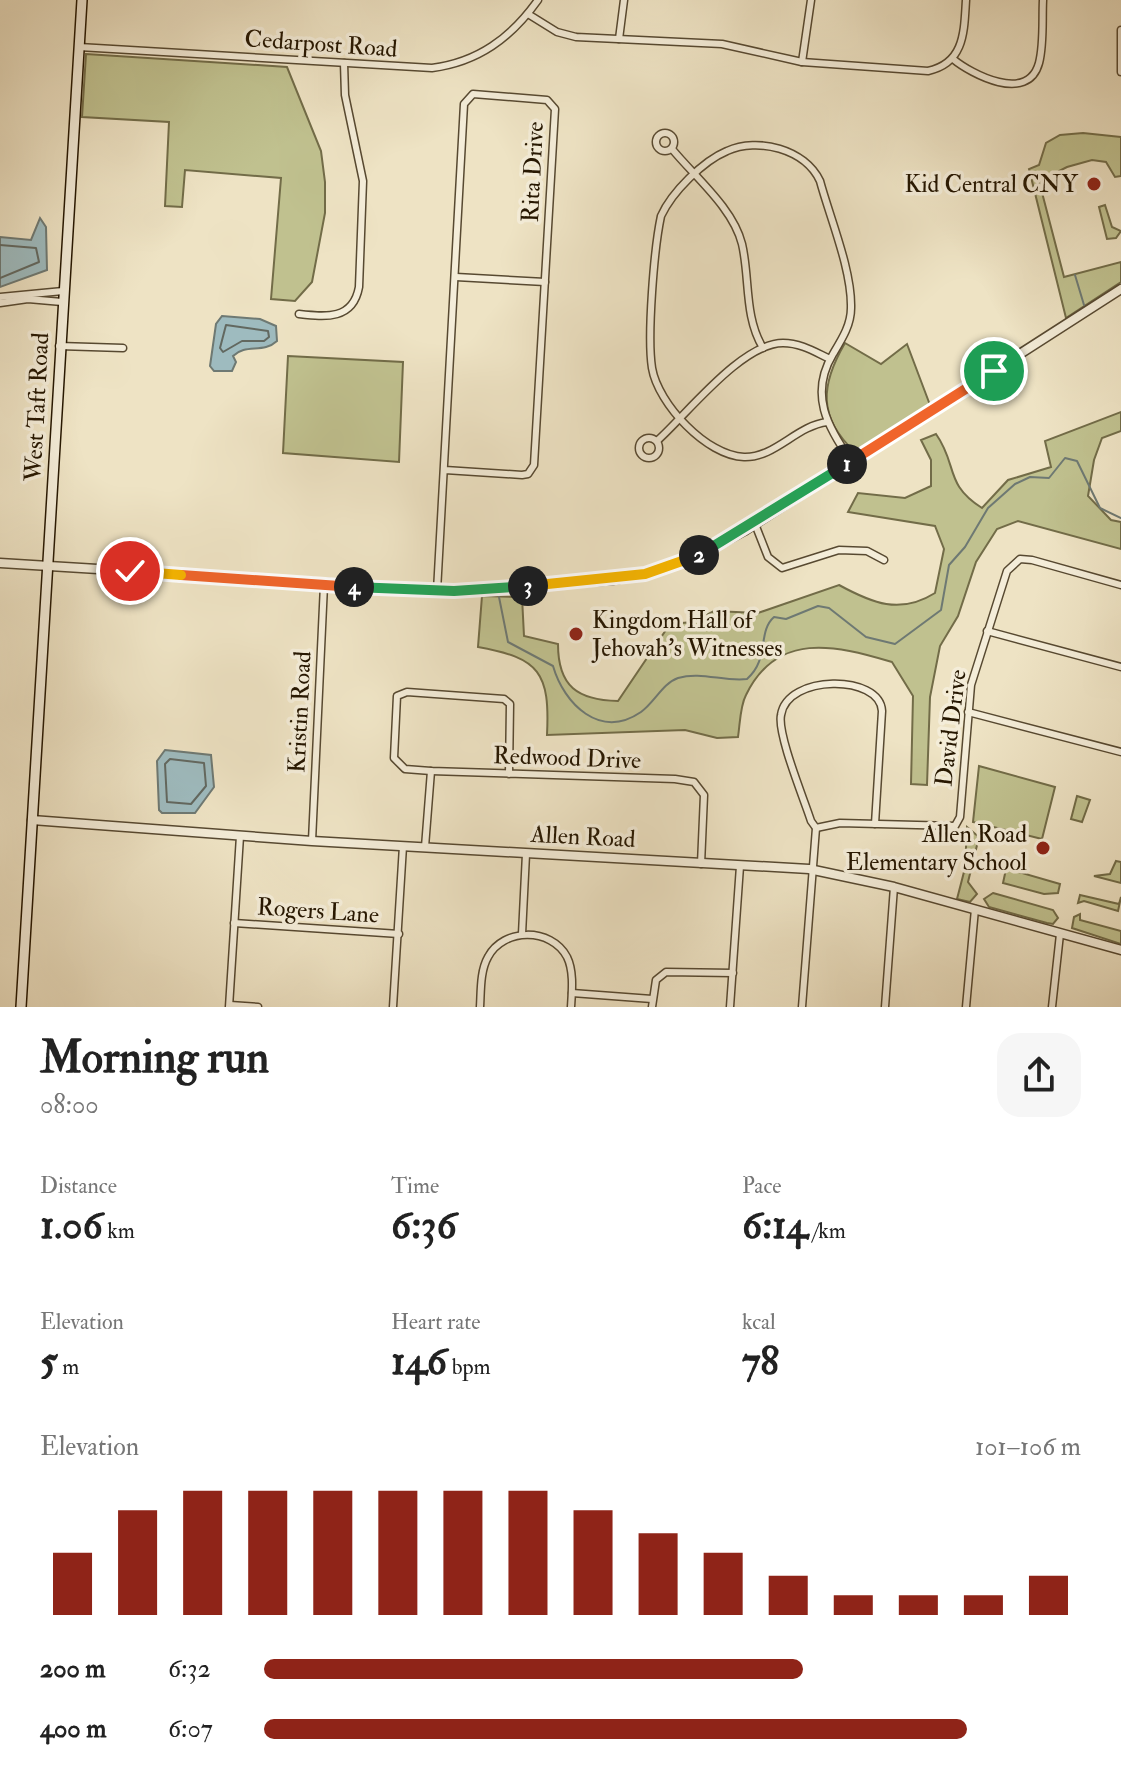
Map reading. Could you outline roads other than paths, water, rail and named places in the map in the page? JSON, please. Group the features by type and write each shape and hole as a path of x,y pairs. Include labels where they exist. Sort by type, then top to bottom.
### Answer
{"main road":[{"name":"West Taft Road","path":"21,1007 82,0"}],"street":[{"name":"Cedarpost Road","path":"78,47 417,68 449,65 489,49 528,14 538,0"},
{"path":"619,39 624,0"},
{"path":"802,62 811,0"},
{"path":"528,14 557,32 619,39 722,44 802,62 928,71 953,59 961,44 966,0"},
{"path":"953,59 981,80 1006,83 1024,79 1036,68 1043,0"},
{"path":"1121,30 1121,72"},
{"path":"299,314 337,315 354,303 359,287 363,181 345,95 344,63"},
{"name":"Rita Drive","path":"437,591 464,104 473,94 547,100 553,105 532,470 522,475 445,470"},
{"path":"827,422 810,426 772,449 747,457 724,454 710,446 662,395 652,366 657,236 666,206 695,176 727,151 755,146 789,151 817,174 851,298 848,326 830,359 821,392 827,422 852,462"},
{"path":"672,149 717,200 742,241 751,313 763,348"},
{"path":"456,277 545,282"},
{"path":"0,563 437,591 612,580 645,574 698,556 755,524 1121,289"},
{"path":"0,300 63,291"},
{"path":"0,300 62,302"},
{"path":"658,440 738,364 763,348 783,343 801,345 830,359"},
{"path":"59,346 123,348"},
{"path":"755,524 768,557 782,568 839,550 867,551 884,560"},
{"name":"David Drive","path":"816,828 840,823 955,826 960,817 968,712 975,668 1007,571 1020,559 1121,585"},
{"name":"Kristin Road","path":"312,841 324,585"},
{"path":"987,631 1121,667"},
{"path":"802,1007 816,828 780,725 782,710 791,696 814,685 869,689 879,698 882,711 875,824"},
{"name":"Redwood Drive","path":"509,774 513,717 509,703 497,697 400,693 396,702 394,758 405,769 509,774 675,779 700,786 704,795 701,864"},
{"path":"968,712 1121,752"},
{"path":"425,847 431,771"},
{"name":"Allen Road","path":"32,820 312,841 815,870 894,887 1121,950"},
{"path":"240,836 230,1006 258,1007"},
{"path":"393,1007 403,846"},
{"path":"522,934 526,854"},
{"path":"730,1007 740,866"},
{"path":"885,1007 894,887"},
{"path":"966,1007 975,909"},
{"name":"Rogers Lane","path":"234,923 399,934"},
{"path":"480,1007 486,960 504,940 522,934 540,937 563,951 571,968 571,1007"},
{"path":"1052,1007 1060,934"},
{"path":"652,1007 656,980 666,972 733,973"},
{"path":"572,993 652,999"}],"water":[{"path":"40,218 46,227 47,270 0,287 0,237 31,240"},
{"path":"222,316 260,319 276,326 277,341 266,347 238,352 233,356 236,362 232,371 214,371 210,366 216,324"},
{"path":"165,750 211,755 214,787 195,813 162,813 159,810 157,761"}],"waterway":[{"path":"1075,275 1084,305"},
{"path":"499,597 508,642 553,666 566,693 586,714 612,722 626,720 641,712 678,678 747,679 759,663 766,630 774,617 786,619 818,606 829,608 866,637 895,644 941,610 949,565 965,547 988,508 1015,484 1030,477 1049,478 1065,458 1077,461 1100,508 1121,518"}],"place":[{"name":"Kid Central CNY","path":"1094,184"},
{"name":"Kingdom Hall of Jehovah’s Witnesses","path":"576,634"},
{"name":"Allen Road Elementary School","path":"1043,848"}]}
